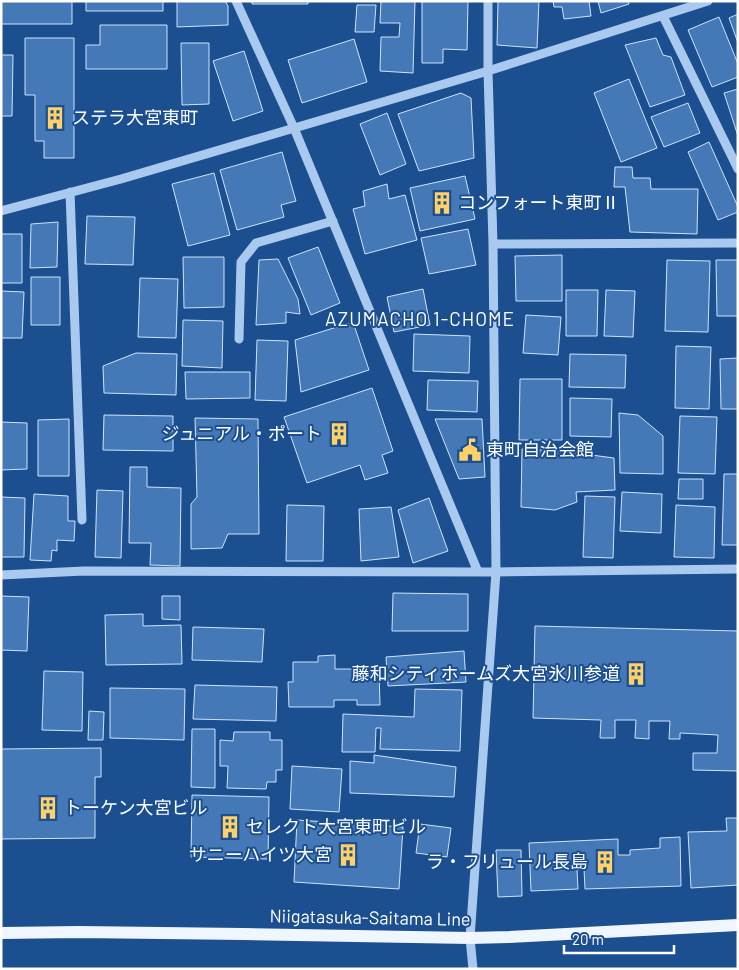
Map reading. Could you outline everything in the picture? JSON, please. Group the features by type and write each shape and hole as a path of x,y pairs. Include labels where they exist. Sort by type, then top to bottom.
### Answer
{"main road":[{"name":"Niigatasuka-Saitama Line","path":"1,933 89,932 509,938 738,925"}],"street":[{"path":"236,1 294,128 478,572"},
{"path":"474,969 470,938 496,572 493,244 488,1"},
{"path":"1,211 121,179 488,71 708,1"},
{"path":"663,16 734,155 738,169"},
{"path":"70,192 82,520"},
{"path":"240,339 241,262 256,243 333,221"},
{"path":"493,244 738,243"},
{"path":"1,575 84,571 496,572 738,569"}],"building":[{"path":"1,1 72,1 72,24 1,24"},
{"path":"86,1 163,1 163,11 86,11"},
{"path":"177,1 225,1 228,6 228,25 177,27"},
{"path":"252,1 308,1 308,4 252,4"},
{"path":"381,1 415,1 413,73 380,71 381,37 399,37 400,23 380,23"},
{"path":"422,1 468,1 467,50 443,49 443,63 422,63"},
{"path":"498,1 539,1 537,48 497,45"},
{"path":"553,1 589,1 591,16 564,19 562,7 554,7"},
{"path":"598,1 628,1 629,4 601,13"},
{"path":"357,5 376,5 374,32 355,32"},
{"path":"738,14 738,43 729,18"},
{"path":"719,17 738,64 738,77 712,87 688,30"},
{"path":"100,25 167,25 167,69 86,69 86,45 100,45"},
{"name":"ステラ大宮東町","path":"25,38 74,38 74,158 44,158 44,141 35,141 35,95 25,95"},
{"path":"656,38 663,55 671,57 685,95 650,107 625,45"},
{"path":"354,39 367,82 302,103 288,60"},
{"path":"181,43 209,43 209,104 182,105"},
{"path":"244,51 263,111 233,121 213,61"},
{"path":"1,55 13,55 12,116 1,116"},
{"path":"629,79 657,148 621,162 594,93"},
{"path":"738,89 738,136 724,93"},
{"path":"461,93 471,98 474,158 419,171 398,114"},
{"path":"688,103 700,133 664,147 651,117"},
{"path":"387,113 406,164 380,175 360,124"},
{"path":"709,142 738,207 738,212 718,220 688,152"},
{"path":"282,152 296,201 281,205 284,217 237,230 220,170"},
{"path":"615,167 632,167 633,178 650,178 651,189 698,189 697,234 630,232 625,187 614,187"},
{"path":"214,173 230,235 188,246 172,184"},
{"name":"コンフォート東町Ⅱ","path":"465,176 475,219 420,231 410,188"},
{"path":"387,184 389,199 405,195 417,240 365,254 353,209 365,206 363,191"},
{"path":"87,216 135,217 133,265 85,264"},
{"path":"58,222 57,267 30,268 31,224"},
{"path":"468,229 476,265 429,274 421,238"},
{"path":"1,234 22,234 22,283 1,283"},
{"path":"318,247 340,303 311,315 288,258"},
{"path":"562,255 562,301 516,301 515,256"},
{"path":"183,257 224,257 224,307 184,308"},
{"path":"278,259 298,299 300,314 286,312 286,323 256,325 259,260"},
{"path":"667,260 710,261 708,332 665,331"},
{"path":"716,260 738,260 738,316 717,316"},
{"path":"31,277 60,277 60,325 31,325"},
{"path":"140,278 178,279 176,338 138,337"},
{"path":"423,289 430,325 394,332 387,297"},
{"path":"566,290 598,290 597,336 566,336"},
{"path":"606,290 635,291 633,337 604,336"},
{"path":"1,291 24,292 22,338 1,338"},
{"path":"526,315 561,317 558,355 523,353"},
{"path":"183,320 223,321 222,368 182,366"},
{"path":"353,322 369,370 301,392 295,340"},
{"path":"414,334 470,336 469,373 413,371"},
{"path":"257,340 288,341 286,401 255,400"},
{"path":"676,346 711,347 709,409 675,408"},
{"path":"136,353 177,354 176,395 104,393 103,366"},
{"path":"570,354 626,355 625,388 569,387"},
{"path":"738,358 738,409 721,409 720,359"},
{"path":"185,372 250,372 250,398 186,399"},
{"path":"520,379 562,379 562,440 519,440"},
{"path":"428,380 478,381 477,412 427,410"},
{"name":"ジュニアル・ポート","path":"372,388 393,451 382,455 388,473 365,480 360,465 307,483 284,417"},
{"path":"570,398 612,399 611,437 570,436"},
{"path":"619,413 638,415 663,436 663,474 620,473"},
{"path":"104,415 173,416 173,451 103,450"},
{"path":"680,416 717,417 715,474 678,473"},
{"path":"195,418 258,419 259,534 228,534 222,548 191,549 191,504 197,497"},
{"path":"69,419 69,476 38,476 38,420"},
{"path":"435,419 482,419 485,477 459,479"},
{"path":"1,422 27,423 27,469 1,470"},
{"path":"522,449 561,451 614,458 615,490 576,492 577,502 555,510 521,507"},
{"path":"130,467 147,467 147,487 181,488 180,566 150,565 151,543 129,543"},
{"path":"724,474 738,474 738,545 722,545"},
{"path":"679,479 703,479 703,499 678,499"},
{"path":"97,490 123,491 121,558 95,557"},
{"path":"622,492 662,494 661,533 620,531"},
{"path":"34,494 68,496 68,521 75,521 74,541 57,540 57,551 52,550 51,561 30,560"},
{"path":"585,496 615,497 613,558 583,557"},
{"path":"1,497 25,498 24,557 1,557"},
{"path":"429,498 448,551 413,563 398,510"},
{"path":"287,505 324,506 323,561 286,561"},
{"path":"676,505 715,507 714,558 674,557"},
{"path":"391,507 399,557 361,561 359,509"},
{"path":"393,593 468,594 468,631 392,631"},
{"path":"1,596 29,597 27,651 1,650"},
{"path":"162,596 180,596 180,620 162,619"},
{"path":"143,614 143,626 181,625 182,664 106,665 105,615"},
{"name":"藤和シティホームズ大宮氷川参道","path":"535,626 738,631 738,771 693,770 693,753 717,753 718,735 680,733 680,739 669,739 670,721 649,721 649,739 635,738 636,720 615,720 615,738 600,738 601,720 533,718"},
{"path":"193,627 264,629 262,662 192,660"},
{"path":"464,651 466,682 388,686 386,657"},
{"path":"335,655 335,669 379,669 380,705 357,705 357,700 334,700 334,707 289,707 288,682 293,682 293,662 318,662 318,656"},
{"path":"44,671 83,672 82,731 42,730"},
{"path":"195,685 277,687 276,721 193,719"},
{"path":"110,688 185,689 184,740 110,738"},
{"path":"415,689 462,690 460,751 380,749 381,728 376,728 375,752 342,752 343,714 414,717"},
{"path":"89,711 104,712 103,740 88,740"},
{"path":"192,729 215,729 215,788 191,787"},
{"path":"234,732 270,732 270,740 282,740 282,770 276,770 276,782 267,782 266,789 227,788 228,766 220,766 220,740 233,741"},
{"name":"トーケン大宮ビル","path":"101,748 101,777 95,777 95,838 1,839 1,749"},
{"path":"374,755 456,767 454,797 350,793 350,761 374,763"},
{"path":"292,766 342,769 339,812 290,809"},
{"name":"セレクト大宮東町ビル","path":"192,795 269,797 268,859 191,857"},
{"path":"726,818 738,818 738,885 691,888 688,832 727,831"},
{"name":"サニーハイツ大宮","path":"297,820 403,827 399,889 294,882"},
{"path":"420,824 451,828 447,857 416,853"},
{"name":"ラ・フリュール長島","path":"680,837 681,886 585,889 584,869 577,870 578,889 531,891 529,843 618,839 618,855 630,855 630,850 660,848 660,838"},
{"path":"496,850 521,850 522,896 498,897"}],"place":[{"name":"ステラ大宮東町","path":"55,118"},
{"name":"コンフォート東町Ⅱ","path":"442,203"},
{"name":"ジュニアル・ポート","path":"339,434"},
{"name":"東町自治会館","path":"470,450"},
{"name":"藤和シティホームズ大宮氷川参道","path":"636,674"},
{"name":"トーケン大宮ビル","path":"48,808"},
{"name":"セレクト大宮東町ビル","path":"230,827"},
{"name":"サニーハイツ大宮","path":"348,855"},
{"name":"ラ・フリュール長島","path":"605,862"}],"district":[{"name":"AZUMACHO 1-CHOME","path":"420,319"}]}
